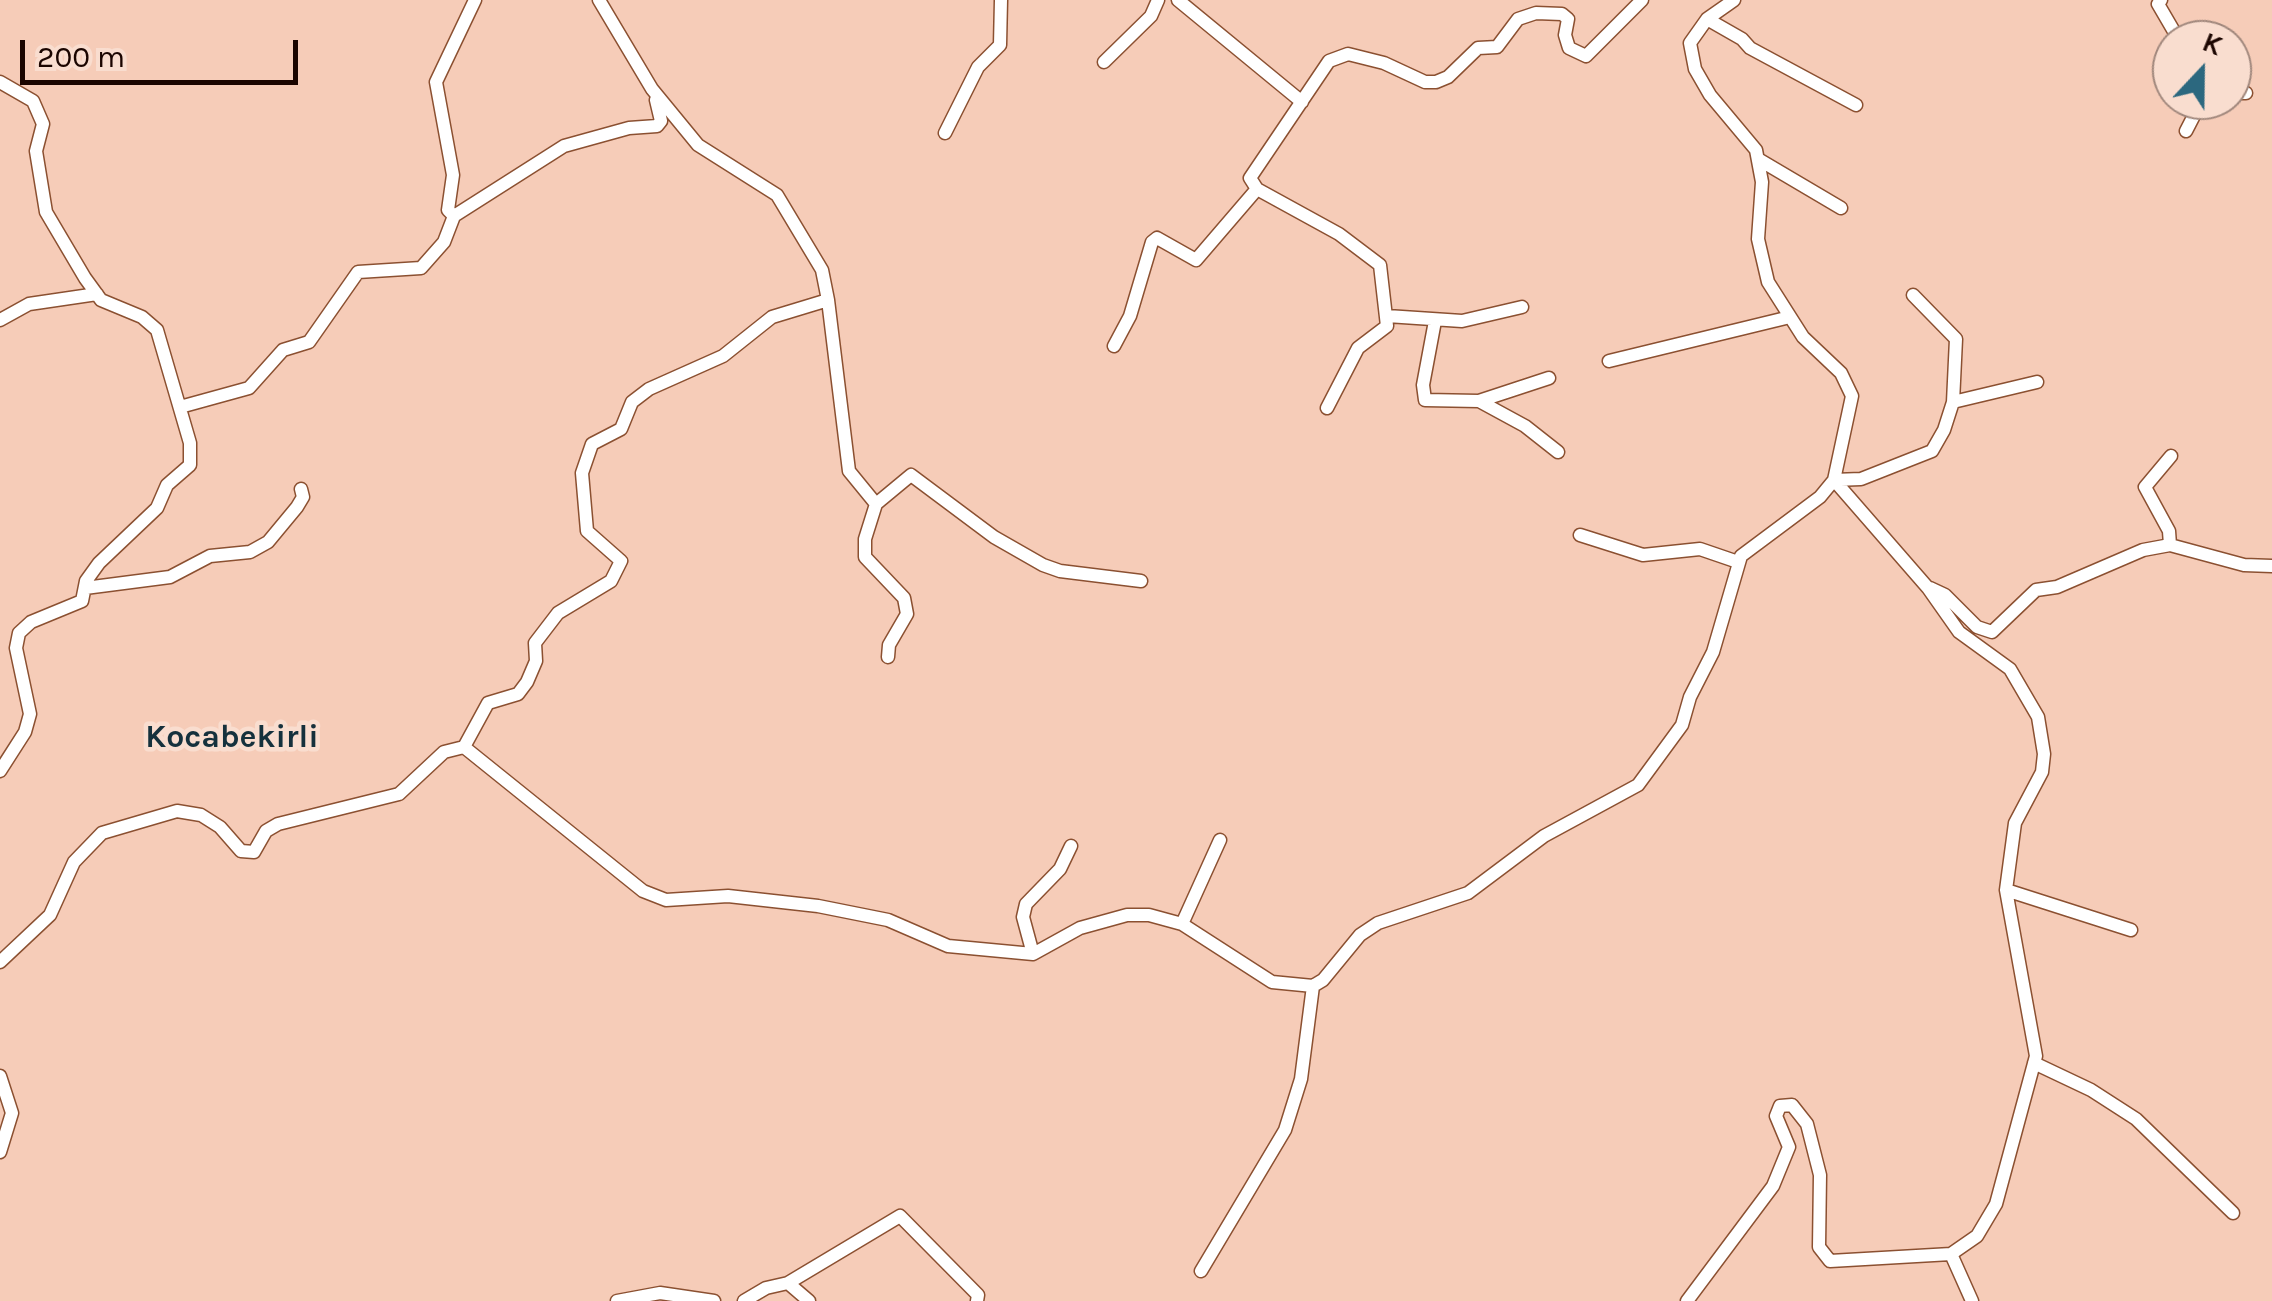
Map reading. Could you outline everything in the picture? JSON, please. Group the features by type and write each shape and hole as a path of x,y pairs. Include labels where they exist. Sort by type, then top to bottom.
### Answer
{"street":[{"path":"454,216 448,210 453,175 436,82 475,0"},
{"path":"600,0 652,88 698,145 777,195 822,270 849,471 876,504"},
{"path":"944,133 978,67 1000,45 1000,0"},
{"path":"1104,62 1152,16 1158,0"},
{"path":"1178,0 1302,102"},
{"path":"1328,408 1358,348 1387,326 1380,265 1339,234 1257,189 1250,178 1329,61 1340,56 1384,63 1425,82 1436,82 1448,77 1478,48 1496,47 1518,19 1536,13 1562,14 1568,19 1564,35 1569,48 1586,56 1642,0"},
{"path":"464,747 643,891 654,895 818,906 888,920 948,946 1033,954 1080,928 1126,915 1148,915 1182,924 1272,982 1313,986 1378,922 1468,893 1544,836 1638,786 1682,725 1690,697 1713,652 1738,562 1820,497 1834,480 1852,396 1841,373 1803,337 1768,282 1758,239 1762,182 1756,150 1710,95 1695,69 1690,43 1707,19 1734,0"},
{"path":"1707,19 1742,38 1750,48 1856,105"},
{"path":"0,82 34,101 43,124 36,152 46,212 96,294 157,330 190,443 190,466 168,485 146,520 99,563 84,588 82,601 70,610 31,622 19,633 16,648 30,714 25,732 0,772"},
{"path":"180,407 250,388 283,350 309,342 358,272 420,268 444,242 454,216 564,146 629,128 657,126 662,122 652,88"},
{"path":"2186,130 2191,120"},
{"path":"1758,160 1841,208"},
{"path":"1114,346 1130,316 1152,242 1157,238 1196,260 1257,189"},
{"path":"0,320 28,304 96,294"},
{"path":"1834,480 1862,480 1932,451 1953,402 1956,340 1913,295"},
{"path":"0,962 50,915 74,862 102,833 178,811 201,815 220,827 241,851 254,852 266,831 278,824 398,794 444,752 464,747 488,702 518,694 527,682 536,661 536,643 558,614 611,580 620,561 588,531 582,473 592,444 621,429 632,402 649,389 723,356 772,316 828,300"},
{"path":"1387,316 1462,321 1522,306"},
{"path":"1609,361 1790,316"},
{"path":"1435,321 1424,397 1434,402 1480,400 1549,378"},
{"path":"1953,402 2036,382"},
{"path":"1480,400 1526,426 1558,452"},
{"path":"2170,545 2170,532 2145,487 2171,456"},
{"path":"888,656 889,644 907,614 904,598 865,557 865,538 876,504 911,475 994,538 1042,564 1060,572 1141,581"},
{"path":"1687,1301 1773,1186 1788,1147 1776,1116 1780,1106 1792,1106 1807,1124 1820,1175 1819,1247 1830,1261 1950,1254 1976,1236 1996,1204 2034,1063 2006,890 2015,823 2042,772 2038,717 2010,669 1958,632 1928,588 1834,480"},
{"path":"84,588 170,577 210,556 250,552 268,542 297,507 303,496 301,489"},
{"path":"1580,535 1642,554 1700,549 1738,562"},
{"path":"1928,588 1945,596 1978,627 1992,632 2036,590 2057,587 2105,563 2170,545 2244,565 2272,566"},
{"path":"1182,924 1220,840"},
{"path":"1033,954 1023,917 1026,904 1060,869 1070,846"},
{"path":"2006,890 2132,930"},
{"path":"1201,1271 1285,1130 1301,1079 1313,986"},
{"path":"2034,1063 2091,1090 2136,1119 2233,1213"},
{"path":"0,1076 12,1113 0,1152"},
{"path":"744,1301 766,1288 788,1283 900,1216 978,1295 978,1301"},
{"path":"1950,1254 1972,1301"},
{"path":"788,1283 809,1301"},
{"path":"617,1301 660,1293 714,1301"}],"district":[{"name":"Kocabekirli","path":"232,738"}]}
